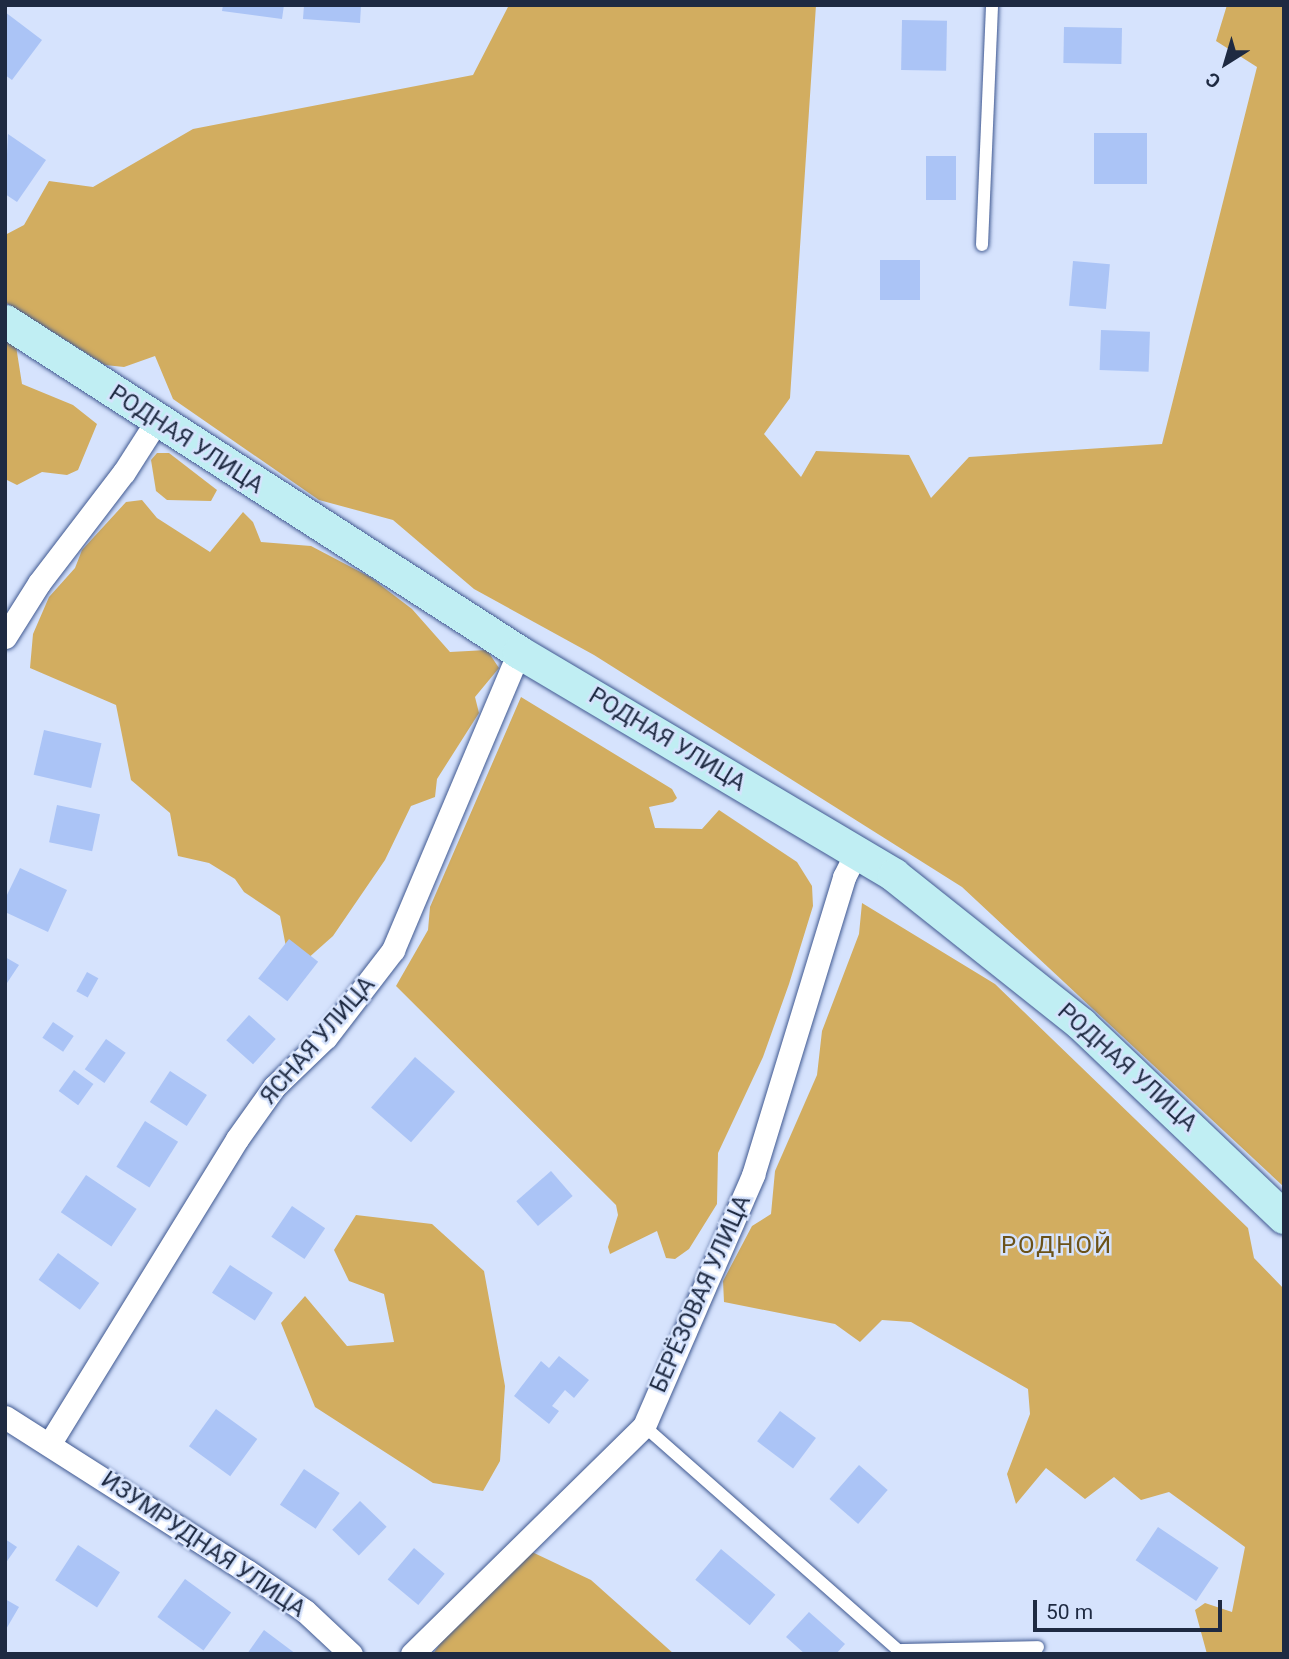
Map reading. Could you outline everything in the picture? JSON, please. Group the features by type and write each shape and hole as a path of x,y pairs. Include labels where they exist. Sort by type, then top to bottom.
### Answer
{"street":[{"name":"РОДНАЯ УЛИЦА","path":"5,321 156,422 519,653 894,875 1082,1024 1284,1217"},
{"path":"5,637 39,583 124,472 156,422"},
{"name":"ЯСНАЯ УЛИЦА","path":"50,1443 266,1097 365,992 393,950 519,653"},
{"name":"БЕРЁЗОВАЯ УЛИЦА","path":"412,1654 644,1426 753,1175 844,877 857,852"},
{"name":"ИЗУМРУДНАЯ УЛИЦА","path":"5,1417 50,1443 305,1611 351,1654"}],"lane":[{"path":"982,245 992,5"},
{"path":"644,1426 898,1650 1038,1647"}],"shaded area":[{"path":"509,5 816,5 790,398 764,434 801,477 816,451 909,455 931,498 969,457 1162,444 1257,67 1216,41 1227,5 1284,5 1284,1187 962,887 594,655 474,589 393,520 319,500 173,399 155,356 124,367 105,365 5,302 5,235 24,225 49,181 93,187 193,129 473,75"},
{"path":"5,337 16,346 22,384 73,405 97,424 78,470 67,475 42,472 17,485 5,479"},
{"path":"157,453 169,453 217,490 211,501 167,500 156,491 151,460"},
{"path":"142,500 157,518 210,552 243,512 253,522 261,542 311,546 370,577 412,609 450,652 487,650 499,668 475,697 479,713 437,779 435,797 411,806 385,860 333,936 306,960 286,947 280,916 244,892 235,879 209,863 178,856 170,813 131,780 116,705 30,668 33,634 49,597 75,568 82,550 126,502"},
{"path":"521,697 672,789 677,798 673,802 649,807 655,828 702,829 719,810 797,862 812,886 813,906 789,984 763,1057 718,1153 717,1204 689,1249 675,1259 666,1258 657,1231 610,1254 608,1247 618,1215 616,1205 396,986 428,930 430,907"},
{"path":"862,903 995,984 1248,1228 1254,1258 1284,1289 1284,1654 1207,1654 1195,1610 1205,1603 1232,1612 1245,1547 1169,1492 1141,1500 1114,1477 1085,1499 1046,1468 1016,1504 1007,1474 1030,1414 1028,1389 911,1322 882,1320 860,1342 835,1324 724,1302 723,1281 752,1226 771,1214 775,1171 817,1075 822,1031 859,934"},
{"path":"356,1215 432,1224 484,1271 505,1386 500,1461 483,1491 433,1483 315,1407 281,1323 305,1296 347,1346 394,1342 384,1294 349,1281 334,1250"},
{"path":"532,1552 591,1580 674,1654 433,1654 451,1627"}],"building":[{"path":"223,5 284,5 282,19 222,11"},
{"path":"304,5 361,5 360,23 303,19"},
{"path":"5,12 42,40 12,80 5,75"},
{"path":"902,20 947,21 946,71 901,70"},
{"path":"1064,27 1122,28 1121,64 1063,63"},
{"path":"1094,133 1147,133 1147,184 1094,184"},
{"path":"8,134 46,160 17,202 5,194"},
{"path":"926,156 956,156 956,200 926,200"},
{"path":"880,260 920,260 920,300 880,300"},
{"path":"1073,261 1110,264 1106,309 1069,306"},
{"path":"1101,330 1150,332 1149,372 1100,370"},
{"path":"44,730 101,743 91,788 34,775"},
{"path":"57,805 100,814 92,851 49,842"},
{"path":"20,868 67,890 48,932 5,912 5,899"},
{"path":"289,939 318,962 287,1001 258,978"},
{"path":"5,957 19,965 5,986"},
{"path":"87,972 98,978 88,998 76,991"},
{"path":"249,1015 276,1039 253,1064 226,1040"},
{"path":"53,1022 74,1036 63,1052 42,1038"},
{"path":"106,1039 126,1053 104,1083 85,1069"},
{"path":"415,1057 455,1092 411,1142 371,1108"},
{"path":"74,1070 93,1084 78,1105 59,1091"},
{"path":"170,1071 207,1095 187,1126 150,1102"},
{"path":"145,1121 178,1142 149,1187 116,1167"},
{"path":"551,1171 573,1196 538,1226 516,1201"},
{"path":"86,1175 137,1209 111,1246 61,1212"},
{"path":"292,1206 325,1228 304,1259 271,1237"},
{"path":"58,1253 99,1283 80,1310 39,1280"},
{"path":"230,1265 273,1293 255,1320 212,1293"},
{"path":"559,1356 589,1380 574,1398 565,1390 552,1406 559,1411 549,1424 514,1396 541,1361 549,1368"},
{"path":"216,1409 257,1439 230,1476 189,1446"},
{"path":"780,1411 816,1438 793,1468 757,1441"},
{"path":"859,1465 888,1490 858,1524 829,1499"},
{"path":"304,1469 340,1493 316,1529 280,1505"},
{"path":"360,1501 387,1527 359,1555 332,1530"},
{"path":"1158,1527 1219,1568 1196,1601 1136,1560"},
{"path":"5,1539 17,1547 5,1564"},
{"path":"78,1545 120,1572 97,1607 55,1580"},
{"path":"414,1548 445,1574 418,1605 388,1579"},
{"path":"721,1549 775,1595 750,1625 695,1580"},
{"path":"185,1579 231,1613 203,1651 157,1617"},
{"path":"5,1599 19,1607 5,1631"},
{"path":"809,1612 845,1644 836,1654 805,1654 786,1637"},
{"path":"264,1630 296,1654 247,1654"}],"district":[{"name":"РОДНОЙ","path":"1057,1246"}]}
